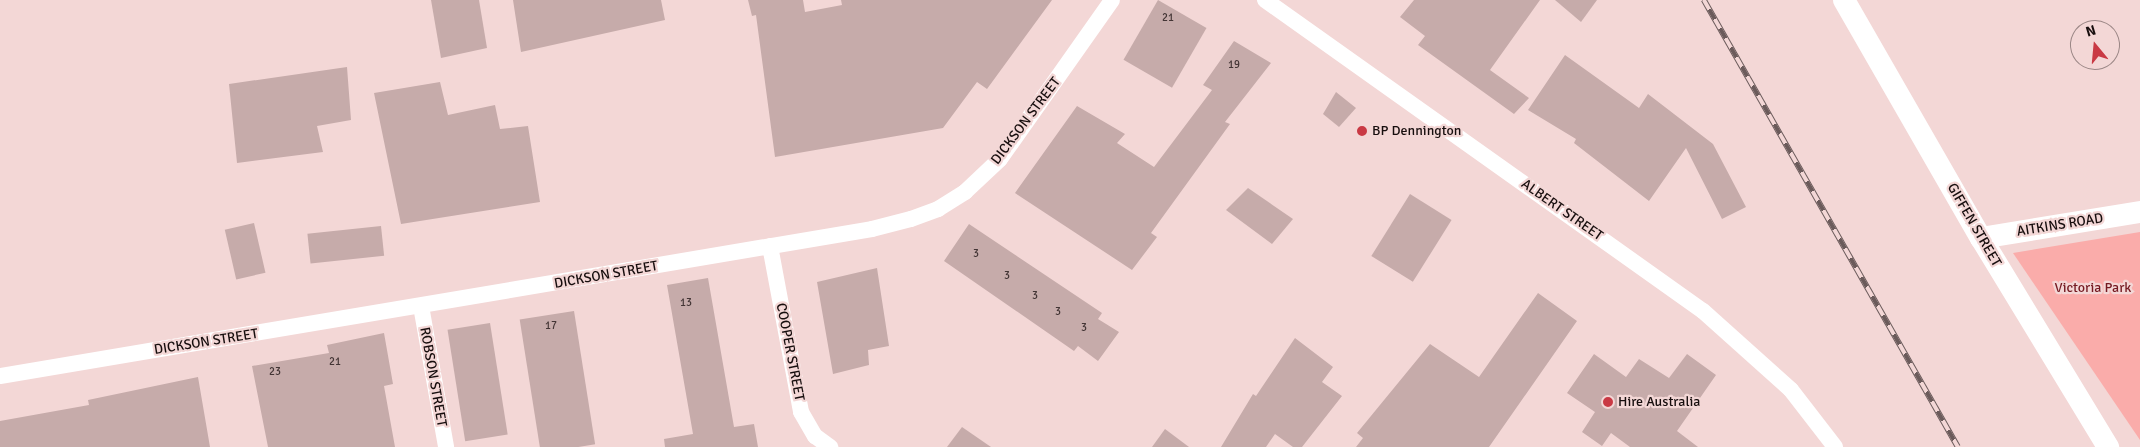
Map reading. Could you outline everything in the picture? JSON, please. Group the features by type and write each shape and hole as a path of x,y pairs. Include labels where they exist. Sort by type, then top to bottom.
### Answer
{"street":[{"name":"DICKSON STREET","path":"0,376 770,246 911,219 938,209 965,192 1000,159 1112,0"},
{"name":"ALBERT STREET","path":"1265,0 1703,311 1791,390 1835,447"},
{"name":"GIFFEN STREET","path":"1844,0 1981,238 2108,447"},
{"name":"AITKINS ROAD","path":"1981,238 2140,212"},
{"name":"COOPER STREET","path":"770,246 802,412 815,436 830,447"},
{"name":"ROBSON STREET","path":"421,306 446,447"}],"green space":[{"name":"Victoria Park","path":"2140,232 2140,440 2013,253"}],"building":[{"path":"431,0 479,0 487,48 441,58"},
{"path":"513,0 661,0 665,20 521,52"},
{"path":"748,0 803,0 805,12 842,5 841,0 1052,0 987,89 977,82 943,128 775,157 756,15 752,16"},
{"path":"1158,0 1206,28 1172,88 1124,60"},
{"path":"1414,0 1540,0 1490,70 1529,98 1514,114 1418,45 1425,36 1400,17"},
{"path":"1555,0 1597,0 1581,22"},
{"path":"1234,41 1271,63 1225,122 1230,124 1151,233 1157,237 1132,270 1015,193 1077,106 1125,134 1117,143 1154,167 1212,90 1203,85"},
{"path":"1565,55 1639,108 1648,94 1713,144 1746,207 1722,219 1686,148 1649,201 1574,143 1576,139 1528,110"},
{"path":"347,67 351,120 317,126 323,152 237,163 229,84"},
{"path":"440,82 448,115 495,105 500,129 528,126 540,202 401,224 374,93"},
{"path":"1336,92 1356,108 1339,127 1323,114"},
{"path":"1248,188 1293,219 1272,244 1226,210"},
{"path":"1410,194 1452,220 1413,282 1371,256"},
{"path":"254,223 265,273 236,279 225,230"},
{"path":"969,224 1102,313 1098,319 1119,332 1098,361 1078,346 1074,351 944,261"},
{"path":"381,226 384,256 311,264 307,234"},
{"path":"877,268 889,346 868,350 869,365 833,374 817,282"},
{"path":"708,278 734,427 754,424 758,447 665,447 664,439 693,434 667,285"},
{"path":"1538,293 1577,321 1489,447 1356,447 1363,438 1357,433 1430,344 1479,377"},
{"path":"574,311 595,444 578,447 540,447 520,320"},
{"path":"490,323 508,435 465,441 448,330"},
{"path":"384,333 393,384 384,386 395,447 268,447 252,366 329,353 327,345"},
{"path":"1295,338 1333,367 1322,382 1342,396 1302,447 1293,447 1275,434 1266,447 1221,447 1253,394 1256,396"},
{"path":"1594,354 1626,377 1639,359 1669,378 1687,354 1716,375 1677,431 1698,447 1630,447 1611,433 1602,446 1582,432 1595,412 1567,393"},
{"path":"198,377 210,447 0,447 0,421 89,405 88,400"},
{"path":"962,427 991,447 947,447"},
{"path":"1165,429 1189,447 1152,447"}],"railway":[{"path":"1704,0 1958,447"}],"place":[{"name":"BP Dennington","path":"1362,131"},
{"name":"Hire Australia","path":"1608,402"}]}
